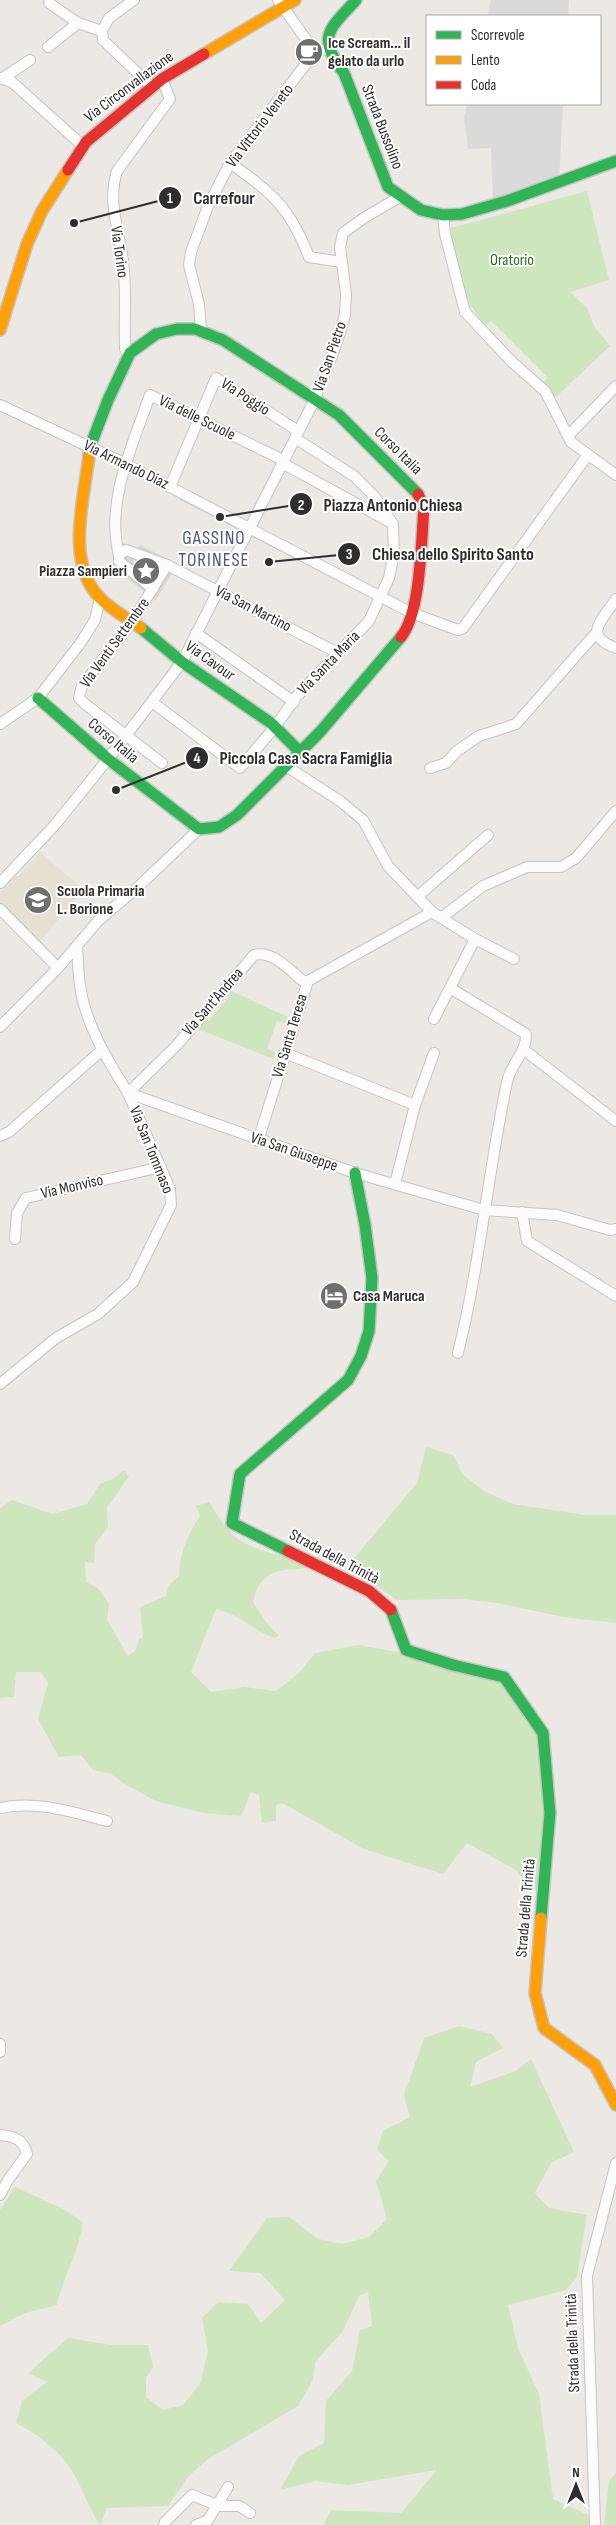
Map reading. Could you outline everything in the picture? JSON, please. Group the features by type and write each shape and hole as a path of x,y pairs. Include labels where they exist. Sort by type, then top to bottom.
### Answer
{"street":[{"path":"134,0 109,18 102,31 103,40 152,86"},
{"name":"Via Circonvallazione","path":"0,330 27,244 42,211 82,146 162,79 281,3 295,0"},
{"path":"281,3 316,52 329,48 327,43 330,29 356,0"},
{"path":"49,3 78,23 102,31"},
{"path":"48,47 78,23"},
{"name":"Strada Bussolino","path":"329,48 332,57 344,73 388,187 421,210 443,215 462,214 507,201 616,161"},
{"name":"Via Vittorio Veneto","path":"201,331 199,304 189,265 191,252 208,206 230,163 316,52"},
{"path":"1,78 30,60"},
{"path":"1,78 12,82 82,146"},
{"name":"Via Torino","path":"130,353 125,349 124,270 112,210 113,184 117,171 170,99 162,79"},
{"path":"230,163 262,186 288,211 309,257 342,262"},
{"name":"Via San Pietro","path":"0,883 54,826 182,662 314,401 336,345 345,315 346,294 340,240 348,228 401,196"},
{"path":"443,215 444,234 465,312 506,355 545,391 568,436 587,456 616,475"},
{"name":"Corso Italia","path":"38,698 108,759 199,829 219,827 237,815 320,732 408,628 412,613 424,508 418,494 339,415 314,401 223,340 201,331 177,329 156,334 130,353 108,400 90,447 80,536 81,560 88,581 100,598"},
{"name":"Via Poggio","path":"170,487 216,378 296,434"},
{"path":"568,436 616,386"},
{"name":"Via delle Scuole","path":"126,464 150,395 200,418 393,524"},
{"name":"Via Armando Diaz","path":"0,405 126,464 412,613 454,629 462,628 587,456"},
{"path":"296,434 354,476 375,497 393,524"},
{"path":"119,555 126,550 168,565 154,589 119,561 115,539 116,521 126,464"},
{"name":"Via Santa Maria","path":"152,702 240,768 274,728 297,696 370,621 389,578 394,552 393,524"},
{"name":"Via San Martino","path":"168,565 338,653"},
{"name":"Via Venti Settembre","path":"125,737 85,704 80,698 79,693 82,686 132,622 154,589"},
{"path":"0,724 38,698 79,645 95,620 100,598"},
{"name":"Via Cavour","path":"100,598 182,662 271,723 300,752"},
{"path":"430,768 446,763 457,751 479,736 516,724 596,633 597,628 616,599"},
{"path":"196,633 294,702"},
{"path":"596,633 602,643 616,648"},
{"path":"125,737 162,763"},
{"path":"286,766 340,801 363,820 388,866 432,912 475,939 514,960"},
{"path":"441,918 483,886 528,867 561,867 576,858 616,811"},
{"path":"0,1027 58,968 98,921 138,887 199,829"},
{"path":"417,897 488,835"},
{"path":"0,909 58,968"},
{"name":"Via Santa Teresa","path":"258,1141 308,981 432,912"},
{"path":"434,1019 475,939"},
{"path":"77,947 80,986 86,1009 102,1050 128,1094"},
{"name":"Via Sant'Andrea","path":"128,1094 176,1045 254,955 262,953 270,955 303,981 308,981"},
{"path":"450,988 526,1034 523,1049 508,1077 484,1210 469,1310 458,1353"},
{"path":"523,1049 616,1121"},
{"path":"4,1134 102,1050"},
{"path":"285,1054 415,1106"},
{"path":"395,1184 415,1106 434,1054"},
{"name":"Via San Giuseppe","path":"128,1094 258,1141 355,1173 484,1210 557,1214 610,1230 616,1229"},
{"name":"Via San Tommaso","path":"0,1384 56,1338 98,1314 133,1282 171,1205 170,1189 128,1094"},
{"name":"Via Monviso","path":"14,1239 17,1213 26,1198 161,1167"},
{"name":"Strada della Trinità","path":"355,1173 371,1258 374,1295 360,1362 348,1380 240,1474 232,1523 369,1591 390,1610 406,1650 453,1665 504,1676 543,1733 550,1813 535,1993 544,2028 595,2065 616,2105"},
{"path":"522,1212 527,1241 616,1296"},
{"path":"0,1808 19,1804 57,1807 107,1821"},
{"path":"0,2044 0,2052"},
{"path":"0,2135 14,2136 24,2144 27,2154 8,2180 0,2196"},
{"name":"Strada della Trinità","path":"595,2525 587,2276 616,2163"},
{"path":"196,2525 208,2520 228,2487"},
{"path":"164,2525 170,2516 192,2495 216,2504 239,2506 250,2513"}],"shaded area":[{"path":"491,0 569,0 568,15 487,15"},
{"path":"467,105 563,105 559,180 493,198 491,148 468,149 464,117"},
{"path":"184,494 281,544 278,550 180,500"},
{"name":"Piazza Sampieri","path":"120,541 136,550 140,545 173,562 174,570 156,600 113,568 114,542"},
{"name":"Scuola Primaria L. Borione","path":"40,852 84,890 38,943 0,906 0,893 16,875 19,876"}],"green space":[{"name":"Oratorio","path":"587,191 609,280 570,292 587,308 595,328 610,346 556,397 541,384 548,378 491,321 483,327 465,291 451,228"},
{"path":"227,989 288,1017 285,1023 277,1021 267,1049 275,1052 273,1059 196,1028 203,1017 209,1021 229,997 224,992"},
{"path":"426,1447 453,1455 462,1474 484,1491 513,1504 585,1515 616,1515 616,1623 563,1617 497,1603 462,1599 397,1600 348,1566 417,1483"},
{"path":"124,1470 129,1477 107,1506 108,1527 95,1544 94,1563 85,1562 86,1582 98,1588 109,1604 107,1620 128,1656 136,1650 139,1639 143,1637 140,1607 166,1596 169,1585 179,1576 185,1544 200,1516 196,1506 209,1502 228,1530 242,1541 261,1550 295,1560 307,1567 276,1572 266,1577 259,1585 253,1602 266,1622 279,1636 275,1638 267,1635 231,1614 216,1609 191,1672 211,1692 244,1687 276,1691 299,1673 315,1653 358,1645 403,1653 503,1681 539,1738 552,1788 540,1889 529,1888 516,1870 467,1843 443,1874 364,1849 282,1803 276,1805 276,1821 262,1823 259,1795 251,1792 241,1816 203,1813 156,1801 128,1786 111,1774 93,1770 81,1755 59,1757 38,1719 48,1683 41,1672 16,1672 14,1697 0,1698 0,1508 12,1500 53,1514 87,1504 100,1484 113,1479"},
{"path":"459,2026 492,2034 503,2048 476,2062 470,2087 516,2071 531,2059 574,2152 551,2163 535,2193 549,2208 587,2215 577,2277 566,2290 508,2305 518,2348 539,2394 553,2499 588,2515 589,2525 323,2525 331,2510 401,2513 437,2470 348,2485 315,2481 280,2490 299,2456 324,2443 326,2401 352,2371 360,2330 372,2326 368,2292 359,2296 343,2331 315,2362 313,2380 298,2406 208,2459 188,2477 168,2506 107,2508 100,2525 68,2464 44,2441 16,2423 22,2401 47,2382 28,2373 68,2338 112,2345 148,2345 153,2367 146,2378 146,2397 163,2410 183,2405 201,2382 208,2351 202,2318 218,2302 248,2304 261,2323 285,2300 260,2273 229,2271 267,2218 289,2217 318,2239 342,2244 369,2237 387,2219 376,2181 389,2161 377,2150 383,2131 410,2117 404,2095 424,2038"},
{"path":"15,2187 63,2209 83,2222 78,2243 57,2305 25,2313 0,2326 0,2210"},
{"path":"616,2473 616,2525 604,2525 609,2481"}],"traffic: fast":[{"path":"356,0 329,34 330,50 344,73 388,187 421,210 443,215 462,214 507,201 616,161"},
{"path":"89,456 90,447 108,400 130,353 156,334 177,329 195,329 223,340 339,415 418,494"},
{"path":"141,628 182,662 271,723 300,752"},
{"path":"38,698 108,759 199,829 219,827 237,815 320,732 401,637"},
{"path":"288,1551 232,1523 240,1474 348,1380 361,1356 369,1331 372,1278 365,1225 355,1173"},
{"path":"391,1610 406,1650 453,1665 504,1677 543,1733 550,1813 541,1918"}],"traffic: slow":[{"path":"204,54 295,0"},
{"path":"0,330 27,244 42,211 68,170"},
{"path":"89,456 81,511 80,549 83,567 89,584 100,598 141,628"},
{"path":"541,1918 535,1993 544,2028 595,2065 616,2105"}],"traffic: jam":[{"path":"68,170 86,142 162,79 204,54"},
{"path":"401,637 408,626 413,611 419,576 424,508 418,494"},
{"path":"288,1551 369,1591 391,1610"}],"place":[{"name":"Ice Scream... il gelato da urlo","path":"309,52"},
{"name":"Carrefour","path":"74,223"},
{"name":"Piazza Antonio Chiesa","path":"220,517"},
{"name":"Chiesa dello Spirito Santo","path":"269,562"},
{"name":"Piazza Sampieri","path":"146,571"},
{"name":"Piccola Casa Sacra Famiglia","path":"116,790"},
{"name":"Scuola Primaria L. Borione","path":"38,900"},
{"name":"Casa Maruca","path":"334,1296"}],"district":[{"name":"GASSINO TORINESE","path":"214,549"}]}
